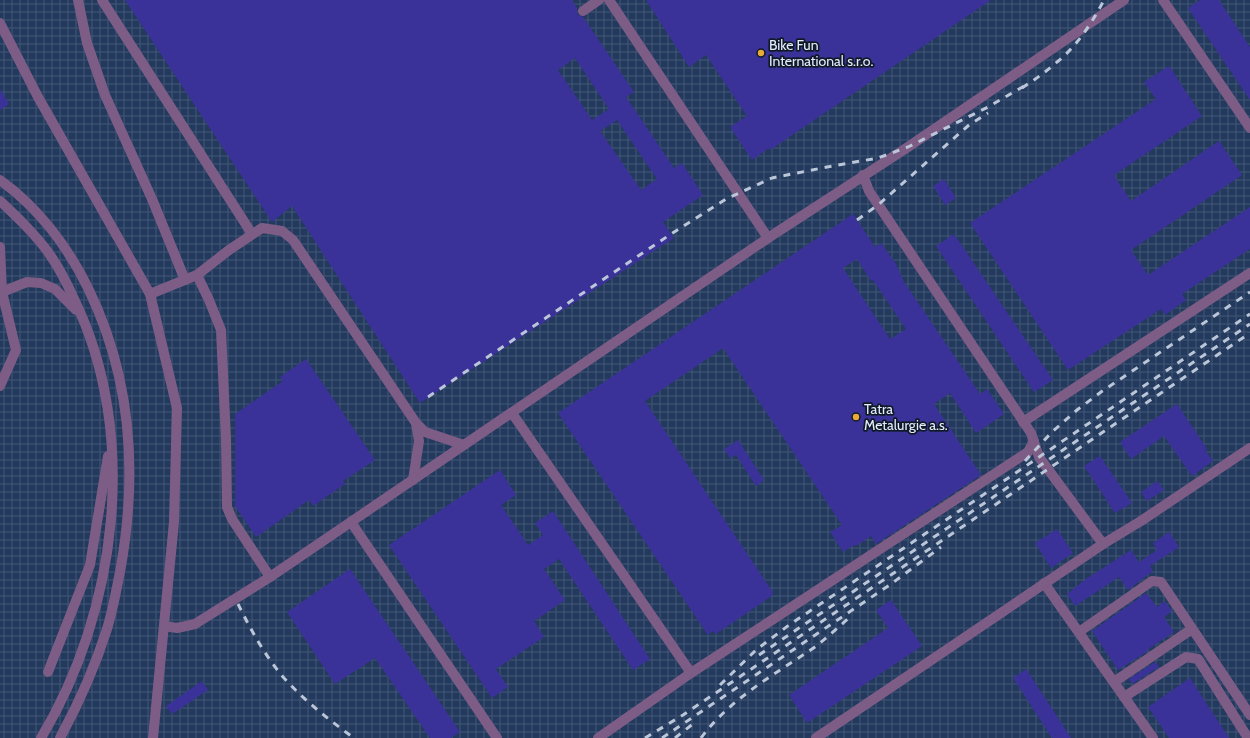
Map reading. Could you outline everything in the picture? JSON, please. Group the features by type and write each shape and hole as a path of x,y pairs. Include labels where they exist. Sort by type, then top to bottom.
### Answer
{"street":[{"path":"78,0 87,43 105,95 155,206 185,280"},
{"path":"102,0 252,234"},
{"path":"583,12 599,0"},
{"path":"609,0 768,238"},
{"path":"164,626 177,628 194,624 270,577 768,238 908,147 1124,0"},
{"path":"1163,0 1250,128"},
{"path":"0,23 38,97 150,294 177,408 174,522 153,738"},
{"path":"863,175 869,191 1031,432 1039,456 1103,544"},
{"path":"0,180 36,212 61,242 81,276 99,312 113,351 123,392 128,435 130,473 128,511 124,550 115,596 108,627 94,665 79,703 60,738"},
{"path":"0,201 24,223 48,252 67,284 84,319 97,356 106,395 112,437 112,510 107,548 92,623 64,696 41,738"},
{"path":"150,294 197,275 229,250 262,228 282,231 293,240 416,423 425,432 464,445"},
{"path":"0,247 1,294 16,350 0,386"},
{"path":"1023,422 1250,273"},
{"path":"197,275 221,330 226,439 227,507 232,519 270,577"},
{"path":"1,294 27,282 41,283 55,289 66,298 84,319"},
{"path":"0,373 16,350"},
{"path":"512,413 691,673"},
{"path":"413,480 419,441 416,423"},
{"path":"48,672 90,564 112,437"},
{"path":"598,738 691,673 1028,452 1034,441"},
{"path":"816,738 1044,583 1103,544 1141,522 1250,448"},
{"path":"351,522 497,738"},
{"path":"1079,632 1152,581 1161,582 1250,715"},
{"path":"1044,583 1153,738"},
{"path":"1114,682 1192,629"},
{"path":"1124,697 1186,657 1198,659 1248,738"}],"shaded area":[{"path":"0,0 1250,0 1250,738 0,738"}],"building":[{"path":"125,0 572,0 577,8 577,14 583,17 634,92 626,97 674,168 682,163 703,195 663,222 674,238 420,403 292,206 272,222","holes":["575,58 609,109 592,120 558,70","617,120 657,179 641,190 600,131"]},
{"path":"646,0 991,0 770,150 769,148 752,160 730,127 747,116 706,55 689,67"},
{"path":"1200,0 1219,0 1250,47 1250,100 1188,8"},
{"path":"1169,66 1202,116 1114,175 1120,185 1131,201 1219,141 1242,175 1131,250 1148,275 1250,207 1250,249 1182,294 1186,300 1165,315 1161,309 1068,370 970,223 1156,99 1144,82"},
{"path":"0,89 9,104 0,110"},
{"path":"944,179 956,198 945,205 933,186"},
{"path":"853,214 875,247 881,243 896,264 904,282 980,394 987,389 1004,414 976,433 950,393 934,404 981,475 876,544 871,536 856,546 854,545 843,552 830,532 842,525 723,348 645,401 772,591 773,595 716,634 713,631 708,635 558,413","holes":["857,259 871,281 873,280 906,329 890,339 843,268"]},
{"path":"954,234 1053,380 1034,392 936,246"},
{"path":"306,359 375,460 343,481 345,484 313,506 309,500 256,537 235,506 235,414 283,381 280,377"},
{"path":"1177,404 1207,449 1205,450 1213,461 1192,476 1164,436 1131,459 1120,442"},
{"path":"738,440 764,480 756,486 736,455 730,458 724,449"},
{"path":"1100,456 1132,503 1115,513 1084,466"},
{"path":"500,470 516,495 501,505 528,545 543,535 535,523 553,511 650,659 633,670 559,559 544,569 565,600 534,621 544,637 496,669 508,687 492,698 389,545"},
{"path":"1157,481 1164,490 1147,501 1141,492"},
{"path":"1057,529 1073,553 1051,568 1035,543"},
{"path":"1169,532 1179,547 1150,566 1153,571 1128,590 1119,577 1075,606 1067,594 1086,579 1131,550 1139,562 1157,550 1153,543"},
{"path":"350,569 460,732 451,738 430,738 375,658 335,684 287,612"},
{"path":"1146,593 1157,607 1165,601 1172,611 1164,617 1174,632 1118,670 1092,631"},
{"path":"891,600 922,646 807,723 789,695 888,628 876,610"},
{"path":"1155,662 1159,667 1132,684 1129,679"},
{"path":"1026,669 1071,738 1052,738 1013,678"},
{"path":"1190,678 1229,738 1169,738 1148,707"},
{"path":"202,681 208,690 172,714 166,706"}],"railway":[{"path":"1022,88 1049,69 1071,49 1089,26 1104,0"},
{"path":"428,397 671,234 726,199 772,178 878,158 908,147 988,107 1026,85"},
{"path":"857,220 878,205 969,125 988,113"},
{"path":"1025,461 1052,432 1077,410 1101,392 1250,292"},
{"path":"720,685 756,650 789,625 1250,314"},
{"path":"759,655 1250,324"},
{"path":"645,738 683,715 1250,333"},
{"path":"662,738 891,584 941,547"},
{"path":"238,604 259,642 284,678 300,695 354,738"},
{"path":"701,738 712,724 738,700 817,645 849,618"},
{"path":"675,738 694,723"}],"place":[{"name":"Bike Fun International s.r.o.","path":"761,53"},
{"name":"Tatra Metalurgie a.s.","path":"856,417"}]}
